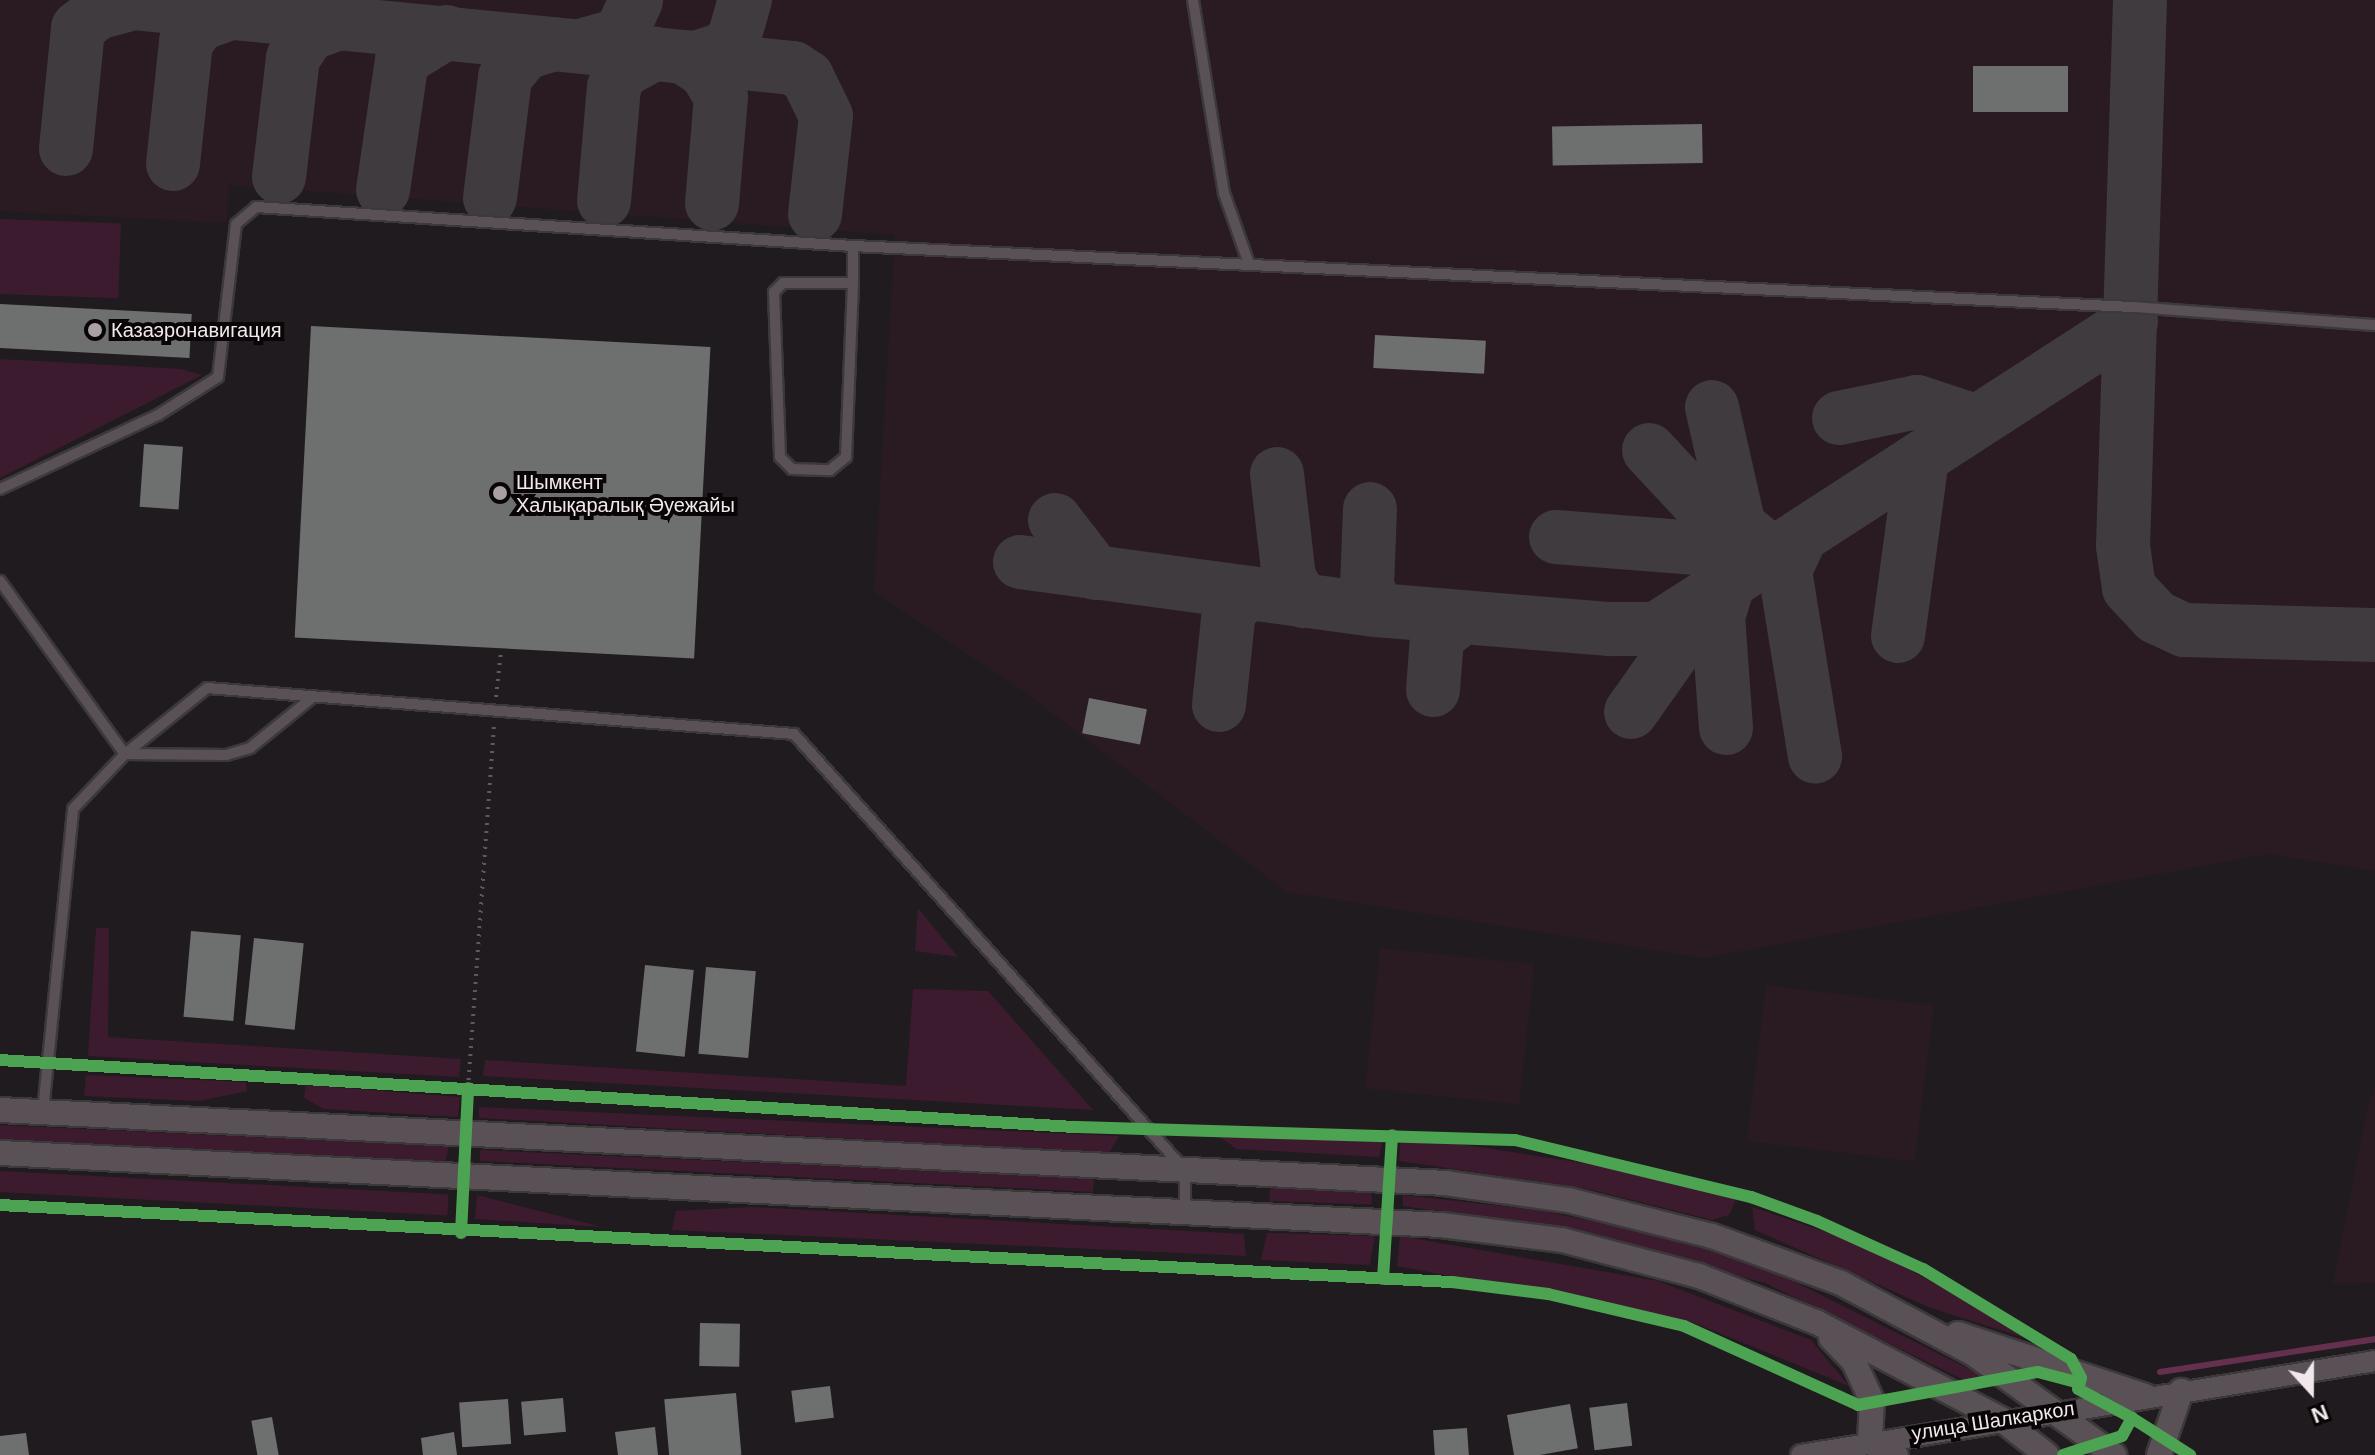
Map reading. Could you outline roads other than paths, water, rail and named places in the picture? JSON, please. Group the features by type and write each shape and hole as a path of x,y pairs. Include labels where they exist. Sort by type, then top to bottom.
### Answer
{"street":[{"path":"0,1110 1445,1183 1568,1200 1712,1236 1841,1283 1974,1354 2059,1410 2114,1455"},
{"path":"0,1153 1441,1225 1562,1240 1699,1276 1816,1322 2001,1419 2047,1455"},
{"path":"1901,1317 2145,1396"},
{"path":"1816,1322 1854,1362 1866,1388 1870,1442 1896,1455"},
{"name":"улица Шалкаркол","path":"1801,1455 2001,1419 2375,1361"},
{"path":"2159,1455 2181,1391"}],"lane":[{"path":"1193,0 1224,193 1249,264"},
{"path":"0,489 158,415 218,377 236,224 247,210 853,246 2134,307 2375,325"},
{"path":"853,246 853,283 846,457 830,470 792,469 780,457 774,292 783,283 853,283"},
{"path":"0,581 125,754"},
{"path":"43,1113 73,809 125,754 207,688 794,734 1185,1170 1185,1212"},
{"path":"125,754 226,755 250,748 314,696"}],"waterway":[{"path":"2160,1372 2375,1339"}],"place":[{"name":"Казаэронавигация","path":"95,330"},
{"name":"Шымкент Халықаралық Әуежайы","path":"500,493"}]}
